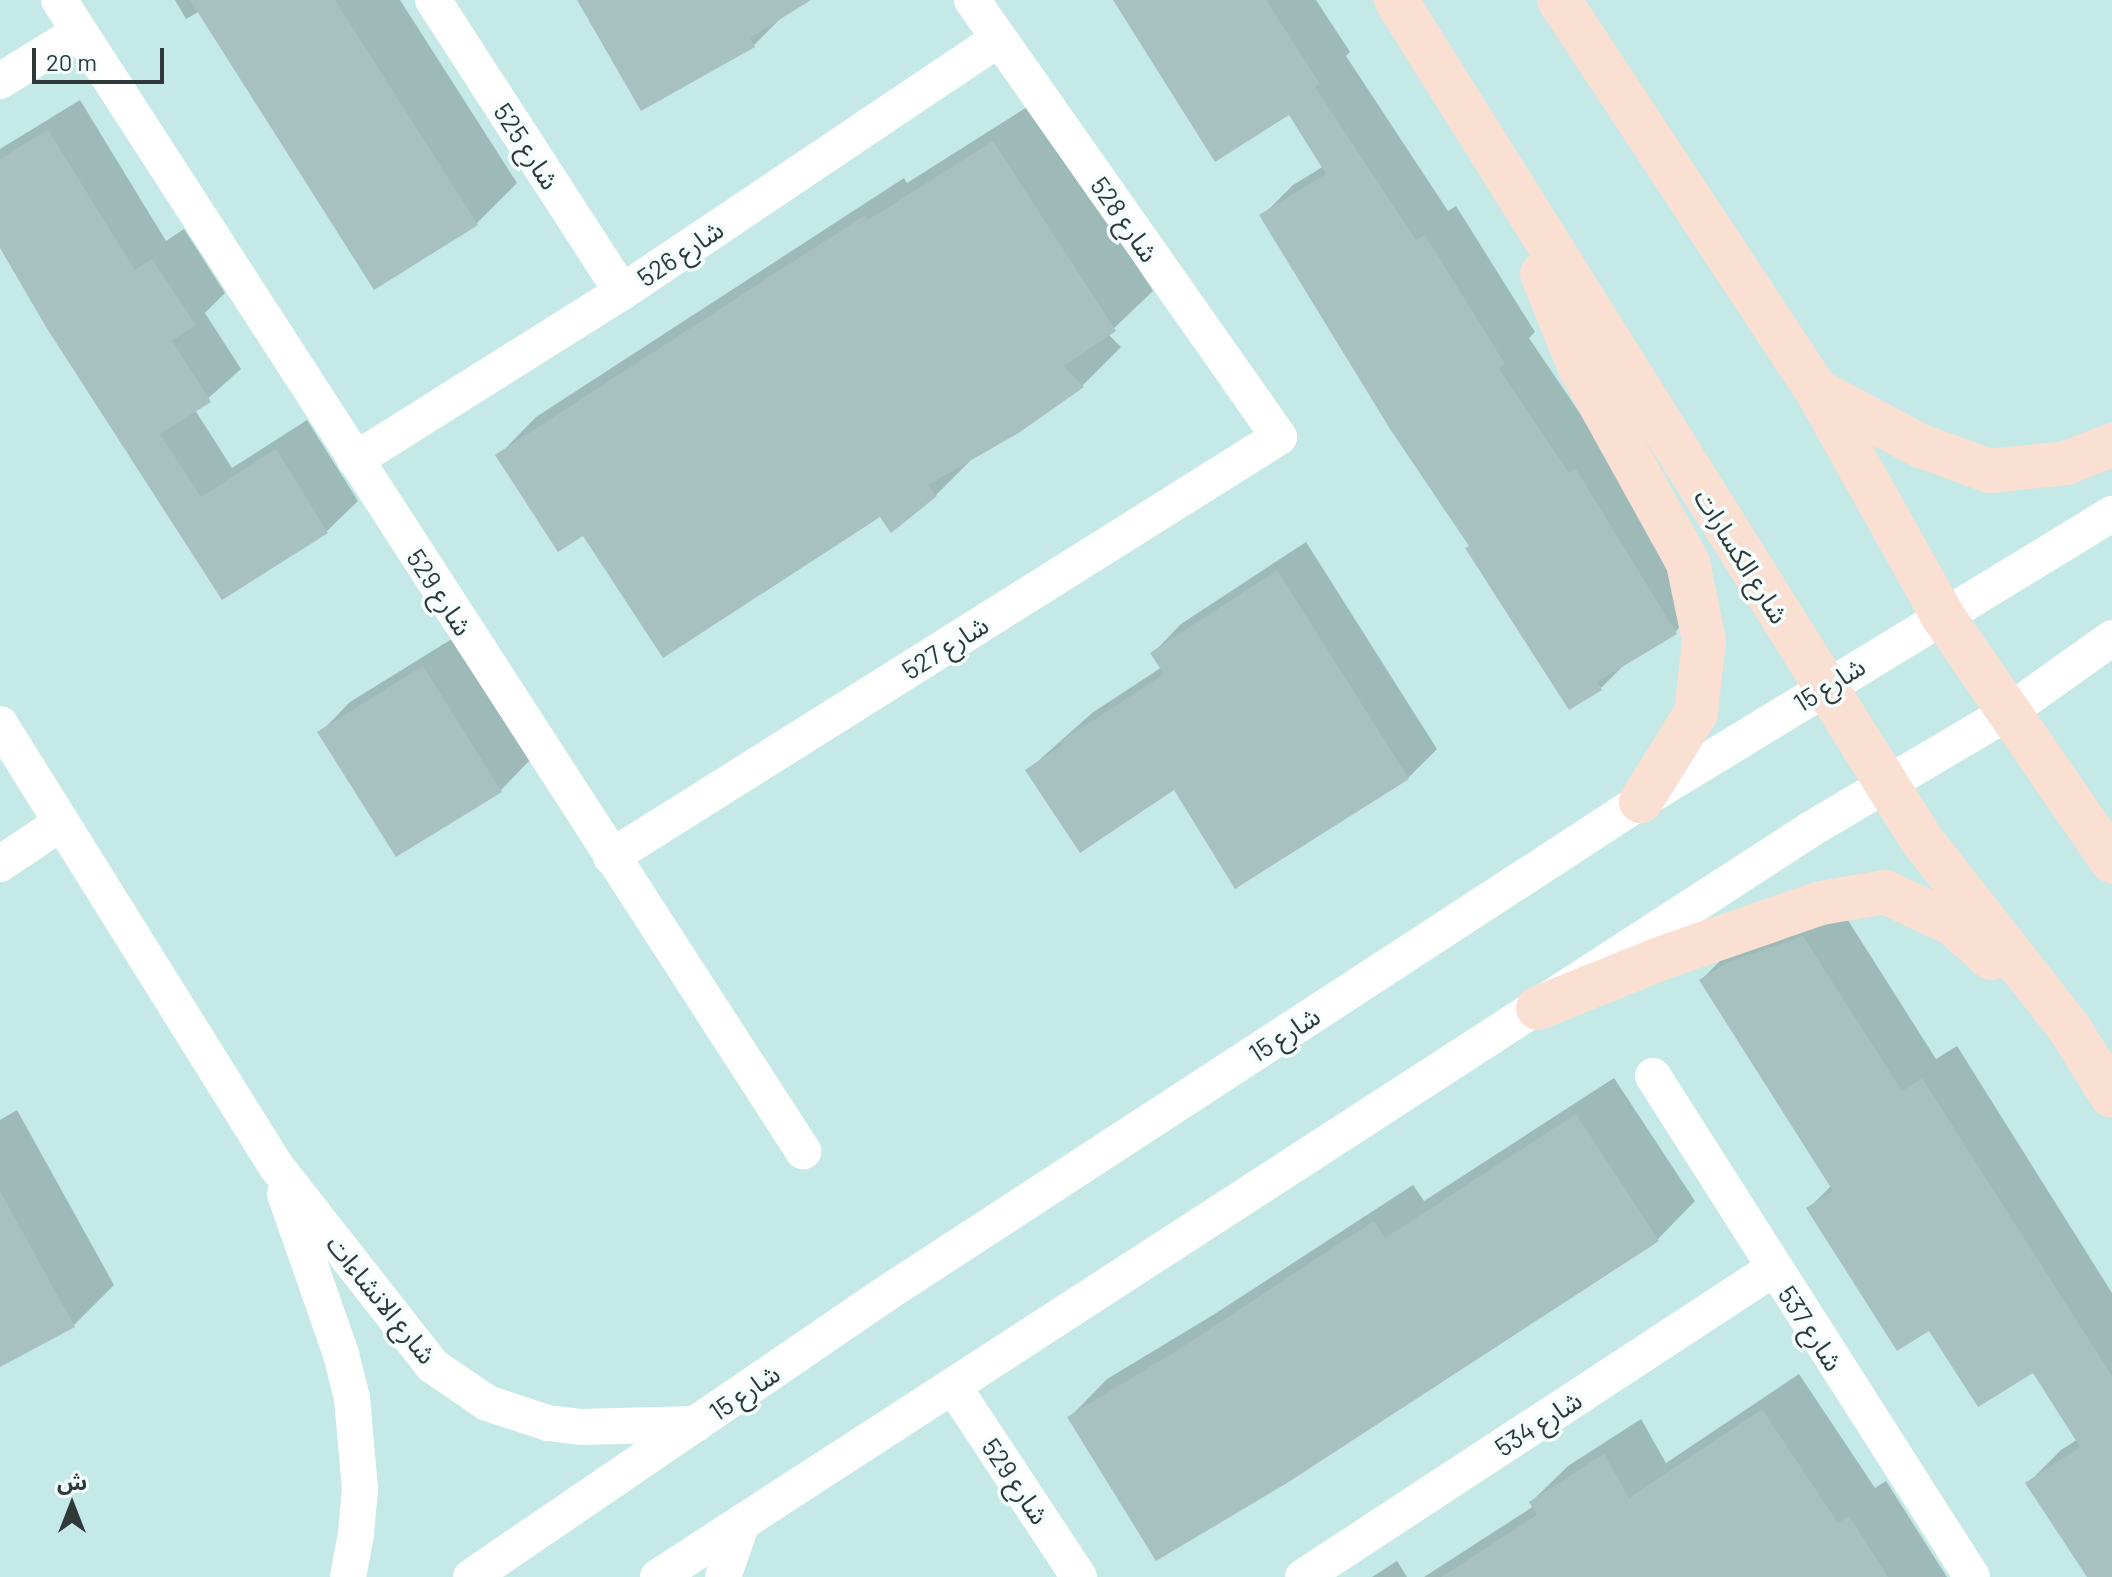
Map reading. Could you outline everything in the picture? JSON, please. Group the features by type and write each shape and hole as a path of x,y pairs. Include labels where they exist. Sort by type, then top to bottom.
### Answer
{"street":[{"name":"شارع 529","path":"59,0 803,1151"},
{"name":"شارع 525","path":"433,0 622,292"},
{"name":"شارع 528","path":"972,0 1279,437"},
{"name":"شارع الكسارات","path":"1396,0 1921,839 2069,1028 2112,1096"},
{"path":"1559,0 1817,391 1942,615 2112,861"},
{"path":"0,81 79,32"},
{"name":"شارع 526","path":"355,460 622,292 999,39"},
{"path":"1500,168 1579,366 1688,563 1704,640 1696,713 1641,801"},
{"path":"1817,391 1921,446 1990,471 2066,463 2112,445"},
{"name":"شارع 527","path":"611,857 1279,437"},
{"name":"شارع 15","path":"471,1577 890,1291 1641,801 1824,686 2112,514"},
{"path":"658,1577 1886,782 2007,713 2112,638"},
{"name":"شارع الانشاءات","path":"0,724 276,1166 433,1366 458,1386 507,1411 548,1423 580,1427 696,1424"},
{"path":"0,864 61,823"},
{"path":"1538,1008 1662,958 1821,903 1885,892 1953,924 2069,1028"},
{"name":"شارع 537","path":"1653,1076 1773,1269 1972,1577"},
{"name":"شارع الانشاءات","path":"276,1166 341,1354 352,1398 360,1489 348,1577"},
{"name":"شارع 534","path":"1303,1577 1773,1269"},
{"name":"شارع 529","path":"953,1386 1079,1577"},
{"path":"723,1577 742,1522"}],"shaded area":[{"path":"0,0 2112,0 2112,1577 0,1577"}],"building":[{"path":"190,0 335,0 478,225 374,290"},
{"path":"577,0 811,0 750,38 755,47 641,111"},
{"path":"1113,0 1266,0 1320,84 1315,87 1416,240 1425,235 1505,364 1499,369 1569,473 1576,469 1677,634 1597,682 1602,690 1569,710 1465,548 1469,546 1390,429 1259,215 1326,174 1289,115 1215,162"},
{"path":"48,130 135,270 152,259 196,325 172,341 211,402 160,434 201,497 276,449 328,533 222,600 46,327 0,248 0,159"},
{"path":"993,141 1116,331 1064,366 1084,387 1020,432 928,485 937,496 891,533 880,517 663,658 583,536 558,552 495,455 865,215 868,220"},
{"path":"1277,570 1409,779 1235,889 1174,790 1080,853 1025,770 1062,745 1060,742 1164,674 1150,653"},
{"path":"423,666 502,792 396,857 317,732"},
{"path":"1803,936 1902,1091 1922,1078 2112,1376 2112,1577 2087,1577 2025,1483 2080,1447 2033,1373 1978,1407 1929,1331 1897,1351 1806,1208 1833,1191 1699,980 1728,962"},
{"path":"1576,1114 1659,1241 1287,1483 1156,1561 1067,1417 1173,1353 1374,1221 1385,1238"},
{"path":"0,1191 75,1327 0,1367"},
{"path":"1762,1409 1838,1523 1849,1516 1888,1577 1441,1577 1537,1515 1529,1502 1604,1454 1629,1498"}]}
